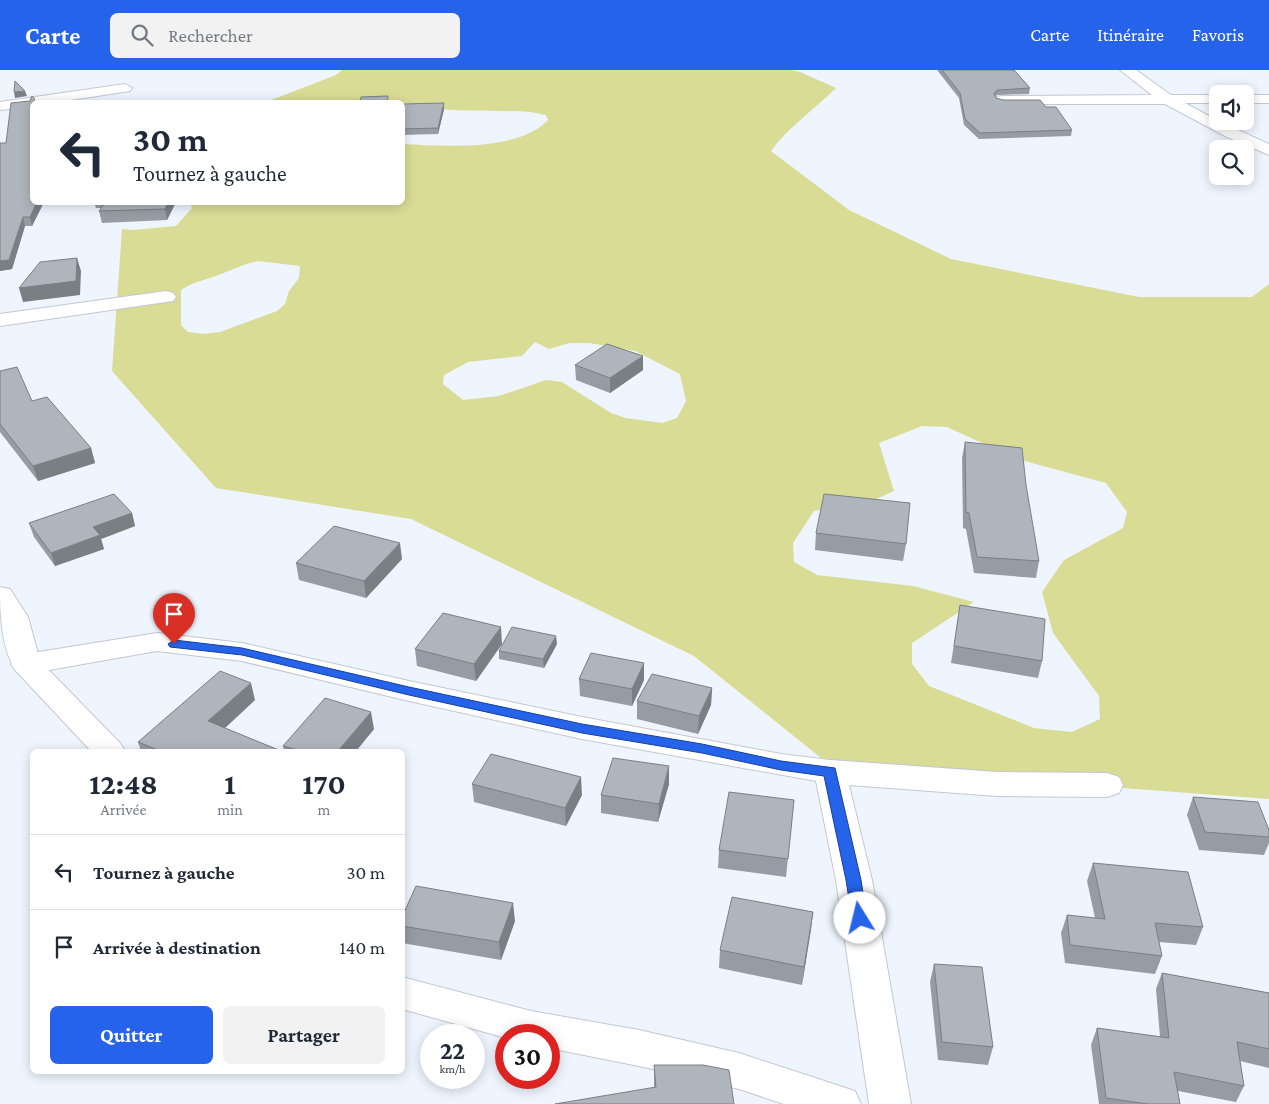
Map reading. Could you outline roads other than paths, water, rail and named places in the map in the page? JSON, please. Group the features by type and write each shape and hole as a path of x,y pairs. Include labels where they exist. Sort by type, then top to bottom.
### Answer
{"street":[{"path":"1126,70 1166,98 1227,132 1269,150"},
{"path":"46,100 125,88"},
{"path":"1002,100 1209,99"},
{"path":"1254,99 1269,99"},
{"path":"0,106 30,102"},
{"path":"0,320 166,297"},
{"path":"0,594 14,617 26,664 107,749"},
{"path":"26,664 157,642 242,652 409,691 582,728 781,765 830,772 997,784 1108,785"},
{"path":"830,772 854,880 890,1104"},
{"path":"405,994 531,1028 639,1048 739,1071 840,1104"}]}
